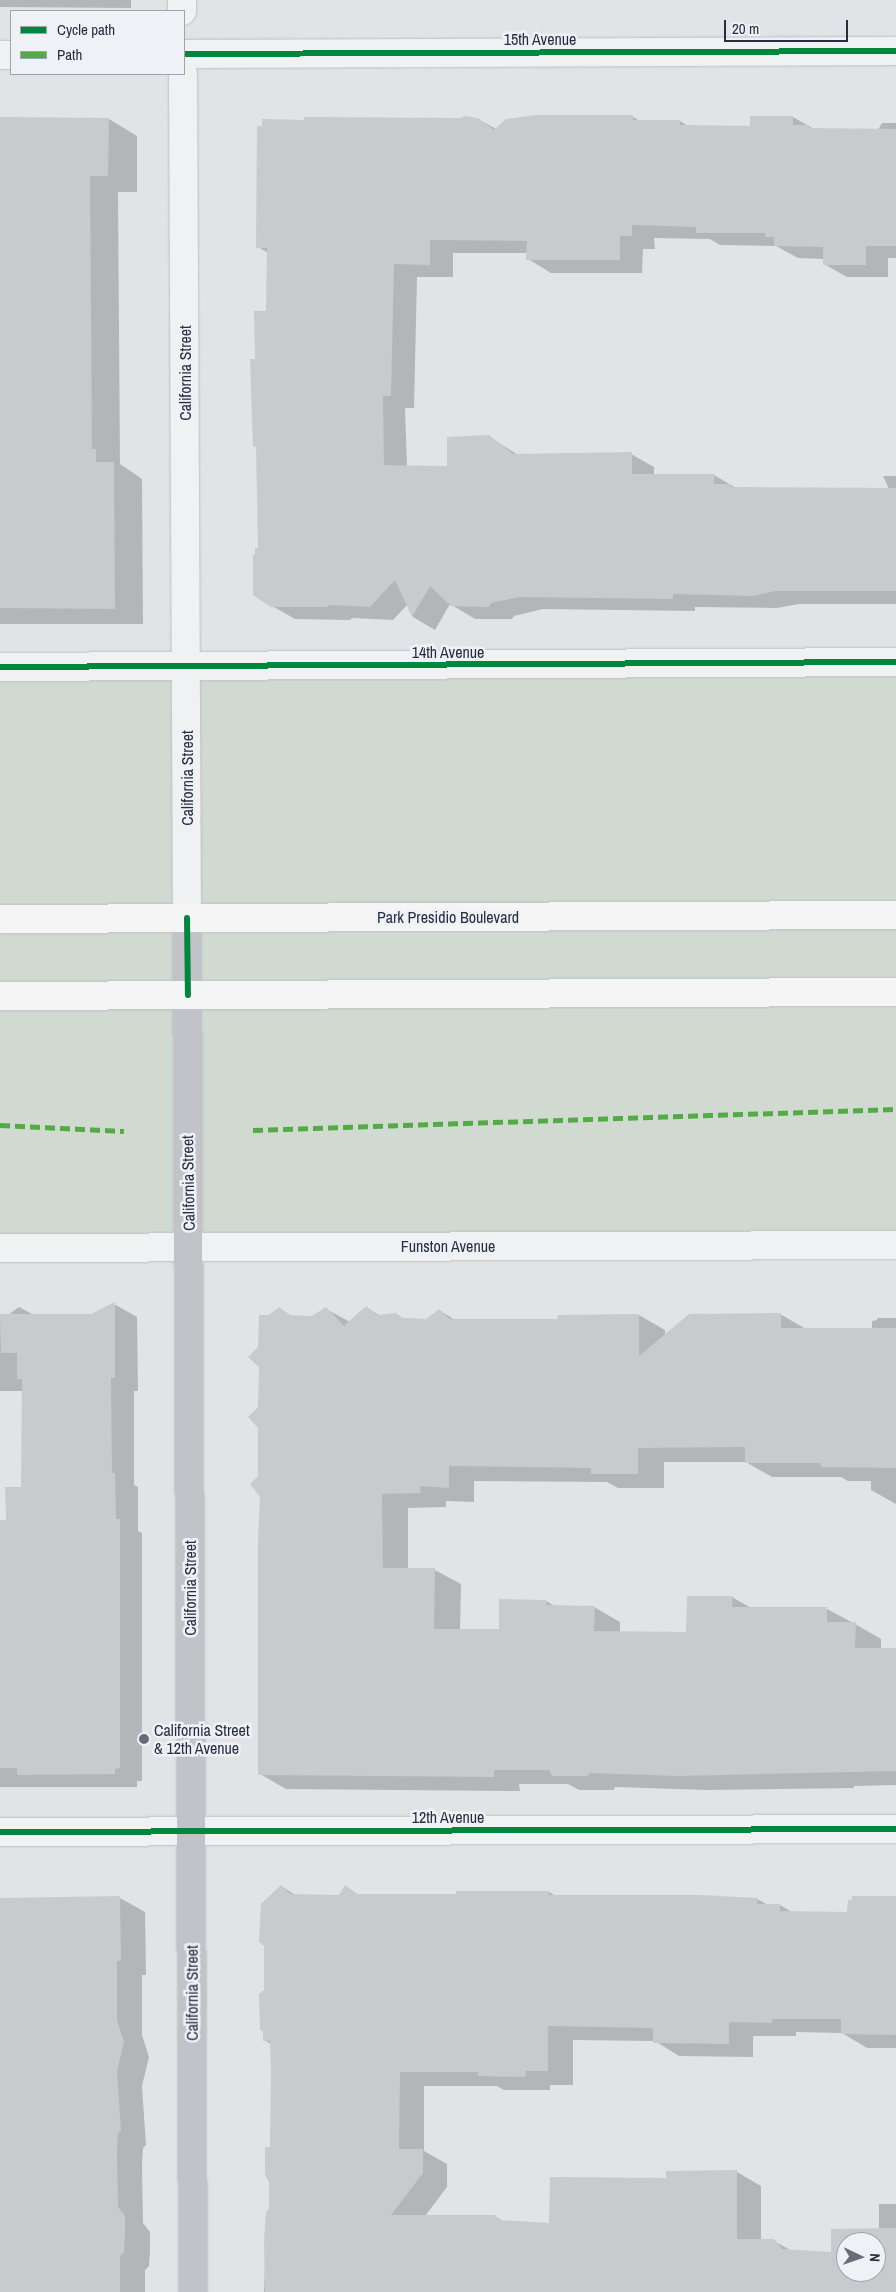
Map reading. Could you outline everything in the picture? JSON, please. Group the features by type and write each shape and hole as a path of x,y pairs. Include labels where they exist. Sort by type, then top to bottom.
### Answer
{"highway":[{"name":"Park Presidio Boulevard","path":"0,920 896,915"},
{"path":"0,996 896,992"}],"main road":[{"name":"California Street","path":"187,918 193,2292"}],"street":[{"name":"15th Avenue","path":"185,54 896,51"},
{"name":"California Street","path":"183,75 187,918"},
{"name":"14th Avenue","path":"0,667 896,662"},
{"name":"Funston Avenue","path":"0,1248 896,1245"},
{"name":"12th Avenue","path":"0,1832 896,1829"}],"shaded area":[{"path":"896,662 896,1245 0,1248 0,666"}],"building":[{"path":"536,115 633,115 633,120 680,120 680,125 750,126 750,116 793,116 793,125 809,125 809,128 896,129 896,246 866,246 866,265 823,265 823,247 774,246 774,237 765,237 765,233 696,233 696,227 632,225 632,236 620,236 620,260 526,260 527,241 430,240 430,265 394,264 391,396 383,396 384,465 447,466 447,437 489,435 513,454 632,452 632,474 714,474 714,484 730,484 730,487 896,488 896,591 775,591 754,596 673,594 673,599 519,597 491,603 489,607 451,606 430,586 412,617 395,580 370,607 329,605 327,607 271,607 253,595 253,554 255,555 255,548 258,548 256,447 253,447 250,359 255,359 254,311 266,311 267,248 256,248 257,126 262,126 262,119 304,120 304,117 460,118 465,116 478,118 494,130 506,119"},
{"path":"0,117 109,118 108,176 90,176 92,449 96,449 96,462 114,462 115,609 0,608"},
{"path":"115,1302 115,1378 111,1378 112,1473 115,1473 116,1519 120,1519 120,1768 115,1769 115,1774 17,1775 17,1768 0,1768 0,1520 6,1520 5,1487 21,1487 22,1379 17,1379 17,1353 1,1353 0,1314 91,1314"},
{"path":"366,1306 376,1315 396,1313 403,1318 426,1319 439,1309 450,1319 557,1319 558,1315 639,1314 639,1356 689,1314 781,1313 781,1328 896,1328 896,1468 821,1467 821,1463 745,1463 745,1447 638,1448 638,1474 591,1474 591,1468 449,1466 449,1488 420,1486 421,1493 382,1494 383,1568 435,1568 434,1629 499,1629 499,1599 546,1600 546,1605 595,1606 594,1631 686,1632 687,1596 733,1596 732,1607 827,1607 827,1622 856,1622 855,1648 896,1648 896,1771 680,1776 589,1773 588,1776 552,1776 549,1770 494,1770 494,1777 258,1775 258,1540 260,1497 250,1484 258,1476 258,1428 248,1417 258,1407 259,1367 248,1357 258,1347 259,1315 269,1315 279,1307 289,1315 312,1316 326,1307 344,1326"},
{"path":"281,1885 290,1894 339,1895 345,1885 357,1894 456,1894 456,1891 549,1891 549,1895 701,1895 758,1898 757,1904 780,1904 780,1911 847,1912 848,1900 852,1900 852,1896 896,1896 896,2035 841,2034 841,2019 772,2019 772,2023 729,2022 729,2044 653,2043 653,2028 548,2026 548,2071 526,2071 525,2077 478,2076 478,2072 400,2072 399,2149 423,2149 423,2173 391,2215 495,2215 499,2220 549,2223 550,2177 666,2178 666,2171 737,2170 737,2239 774,2239 782,2249 831,2252 831,2229 896,2228 896,2292 265,2292 264,2240 266,2213 269,2208 269,2182 265,2175 265,2147 270,2147 271,2075 270,2041 263,2041 263,2032 260,2030 259,1994 264,1990 264,1946 259,1942 261,1904"},
{"path":"120,1896 121,1961 117,1961 117,2020 124,2042 117,2071 121,2131 118,2133 117,2150 118,2207 125,2216 125,2236 124,2252 120,2256 120,2292 0,2292 0,1898"}],"marked path":[{"path":"253,1130 896,1109"},
{"path":"0,1125 124,1131"}],"cycle path":[{"path":"185,54 896,51"},
{"path":"0,667 896,662"},
{"path":"187,918 188,995"},
{"path":"0,1832 896,1829"}],"place":[{"name":"California Street & 12th Avenue","path":"144,1739"}]}
